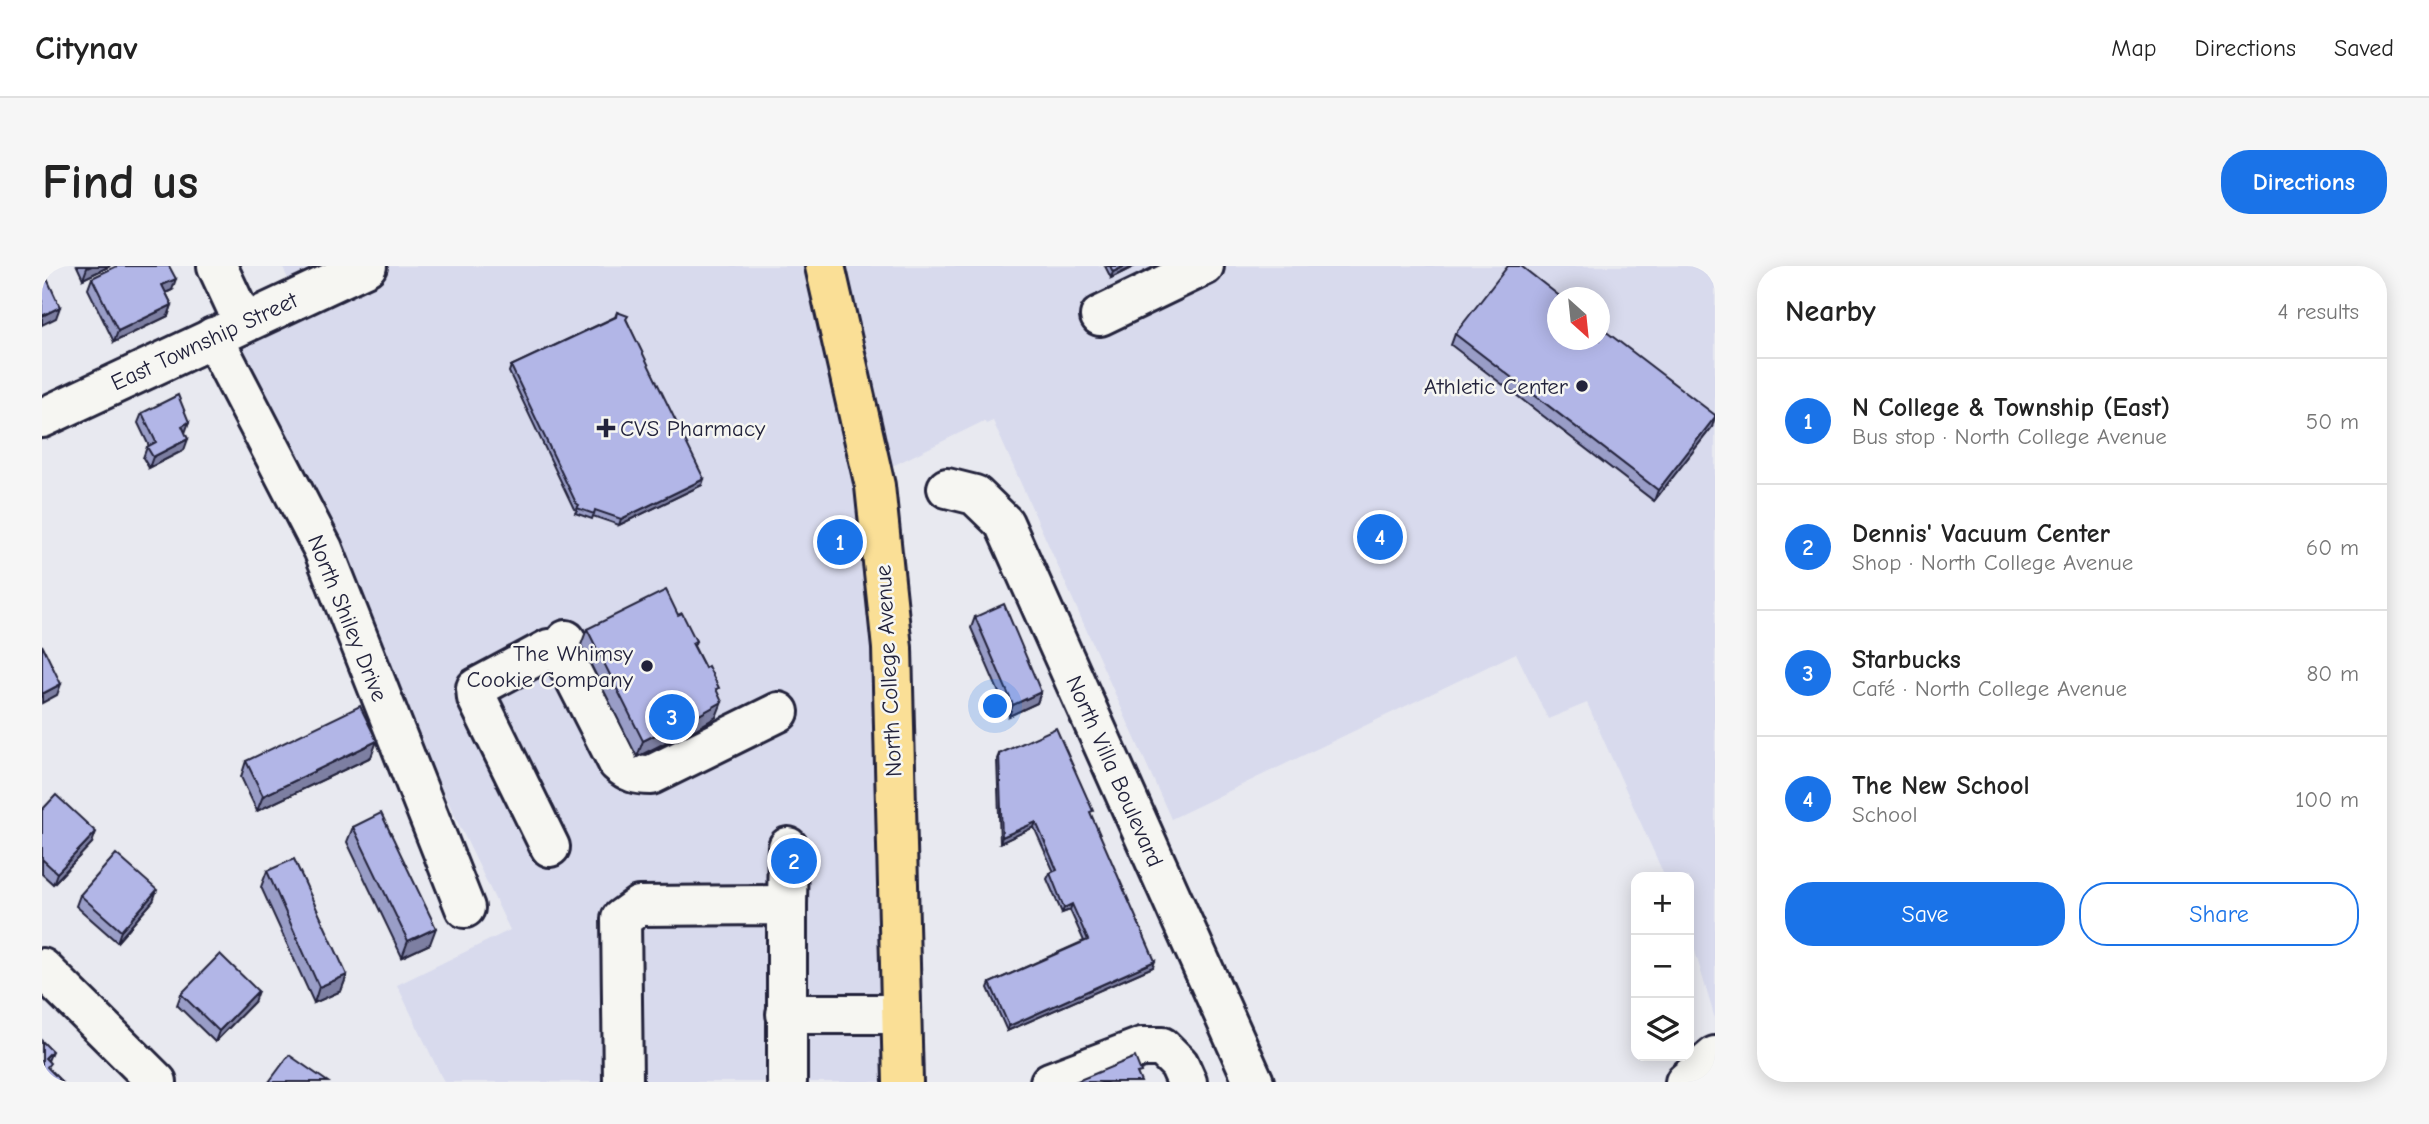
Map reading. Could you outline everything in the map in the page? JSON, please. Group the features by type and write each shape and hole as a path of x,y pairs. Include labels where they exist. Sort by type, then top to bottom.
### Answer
{"main road":[{"name":"North College Avenue","path":"825,266 875,486 892,648 903,1082"}],"street":[{"name":"North Shiley Drive","path":"216,266 228,330 323,549 465,908"},
{"name":"East Township Street","path":"42,418 368,266"},
{"path":"1100,316 1204,266"},
{"name":"North Villa Boulevard","path":"947,488 975,495 1004,523 1254,1082"},
{"path":"550,847 477,698 476,688 557,645 565,654 568,665 618,763 626,771 637,775 651,775 779,712"},
{"path":"787,1082 788,847"},
{"path":"623,1082 621,919 639,906 787,905"},
{"path":"42,968 158,1082"},
{"path":"786,1014 901,1014"},
{"path":"1050,1082 1142,1047 1162,1048 1179,1064 1187,1082"},
{"path":"1685,1082 1715,1056"},
{"path":"1106,1082 1135,1071 1153,1070 1172,1082"}],"shaded area":[{"path":"282,266 1715,266 1715,1019 1694,948 1694,872 1663,872 1587,703 1548,719 1516,653 1171,819 993,421 986,424 984,421 872,476 903,1082 444,1082 397,985 510,930 396,694 213,337 297,298"}],"building":[{"path":"117,266 169,266 176,279 162,285 172,305 118,331 92,278"},
{"path":"1110,266 1125,266 1113,272"},
{"name":"Athletic Center","path":"1508,266 1521,266 1548,287 1547,350 1610,350 1610,335 1715,417 1658,490 1455,334"},
{"path":"42,268 60,307 42,316"},
{"name":"CVS Pharmacy","path":"617,312 628,316 626,319 704,479 621,519 595,510 594,514 577,508 579,505 511,366 616,317"},
{"path":"178,395 189,422 182,426 188,439 153,457 147,447 156,442 142,413"},
{"path":"666,590 678,615 682,613 696,641 692,643 705,668 708,666 719,688 716,689 722,702 643,741 587,629"},
{"path":"1004,604 1041,692 1013,705 975,617"},
{"path":"42,645 61,684 42,694"},
{"path":"360,706 377,741 263,796 246,761"},
{"path":"1056,728 1155,961 1009,1026 990,983 1088,940 1072,904 1064,908 1050,873 1057,870 1036,822 1002,837 999,754"},
{"path":"56,795 96,832 57,873 42,859 42,810"},
{"path":"381,813 436,928 408,941 353,827"},
{"path":"116,854 157,890 121,931 80,895"},
{"path":"294,859 347,975 319,987 267,871"},
{"path":"220,954 258,991 219,1031 181,994"},
{"path":"42,1041 52,1051 45,1058 50,1063 47,1067 62,1082 42,1082"},
{"path":"289,1055 328,1082 269,1082"},
{"path":"1135,1057 1141,1072 1137,1073 1141,1082 1075,1082"}],"place":[{"name":"Athletic Center","path":"1582,386"},
{"name":"CVS Pharmacy","path":"606,428"},
{"name":"The New School","path":"1380,537"},
{"name":"N College & Township (East)","path":"840,542"},
{"name":"The Whimsy Cookie Company","path":"647,666"},
{"name":"Starbucks","path":"672,717"},
{"name":"Dennis' Vacuum Center","path":"794,861"}]}
